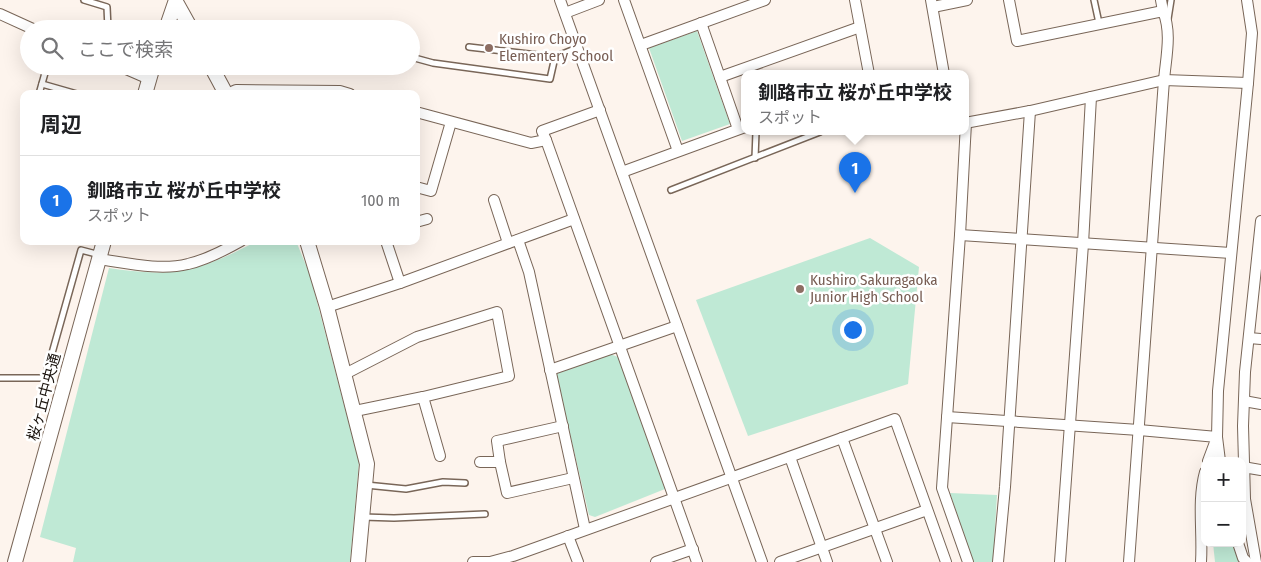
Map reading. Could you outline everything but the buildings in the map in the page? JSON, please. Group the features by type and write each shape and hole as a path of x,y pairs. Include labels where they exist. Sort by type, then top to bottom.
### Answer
{"street":[{"path":"560,0 762,562"},
{"path":"565,13 599,0"},
{"path":"624,0 678,151"},
{"path":"640,45 765,0"},
{"path":"855,0 869,70"},
{"path":"943,70 932,4 967,0"},
{"path":"1009,0 1016,42 1163,11"},
{"path":"1129,562 1168,34 1161,0"},
{"path":"1220,457 1217,437 1218,391 1252,32 1247,0"},
{"path":"169,20 176,1"},
{"path":"176,1 186,20"},
{"path":"0,14 20,23"},
{"path":"701,23 720,77 741,126"},
{"path":"720,77 860,27"},
{"path":"146,90 150,75"},
{"path":"216,75 225,90"},
{"path":"969,122 1030,111 1164,80 1248,83"},
{"path":"1060,562 1071,426 1091,97"},
{"path":"600,110 542,131 697,562"},
{"path":"998,562 1030,111"},
{"path":"420,113 531,143 546,140"},
{"path":"420,188 431,191 451,122"},
{"path":"622,172 741,128"},
{"path":"964,135 960,235 942,488 968,562"},
{"path":"494,200 529,272 585,529"},
{"path":"328,307 400,283 574,218"},
{"path":"420,221 427,219"},
{"path":"1243,457 1245,372 1258,272 1261,221"},
{"path":"960,235 1231,253"},
{"name":"桜ヶ丘中央通","path":"15,562 103,245"},
{"path":"100,257 138,265 168,266 188,264 232,245"},
{"path":"308,245 328,307 367,464 358,562"},
{"path":"387,245 400,283"},
{"path":"345,374 417,337 497,312 510,376 355,411"},
{"path":"550,370 677,326"},
{"path":"1249,338 1261,339"},
{"path":"423,397 440,456"},
{"path":"1244,401 1261,404"},
{"path":"946,417 1217,437"},
{"path":"473,562 514,559 585,529 895,420 946,562"},
{"path":"563,426 498,441 500,462 507,493 573,478"},
{"path":"1210,457 1217,437"},
{"path":"842,438 887,562"},
{"path":"790,457 827,562"},
{"path":"480,462 500,462"},
{"path":"1246,468 1261,470"},
{"path":"1201,485 1201,562"},
{"path":"1246,502 1256,562"},
{"path":"780,562 927,510"},
{"path":"568,536 578,562"},
{"path":"1240,547 1247,562"},
{"path":"656,562 693,549"}],"lane":[{"path":"84,0 107,7 108,20"},
{"path":"1094,0 1100,23"},
{"path":"1167,22 1171,0"},
{"path":"469,47 555,57 577,48"},
{"path":"420,59 433,63 550,79 555,57"},
{"path":"41,90 44,75"},
{"path":"42,84 63,90"},
{"path":"755,158 756,135"},
{"path":"671,190 812,135"},
{"path":"0,378 45,378 81,250 100,257"},
{"path":"365,485 406,489 443,482 465,483"},
{"path":"362,518 485,514"}],"green space":[{"path":"697,31 730,124 682,141 649,48"},
{"path":"870,238 919,267 908,384 748,436 696,300"},
{"path":"249,245 298,245 310,275 359,462 350,562 73,562 76,548 40,537 109,268 149,272 179,271 216,261"},
{"path":"610,354 618,357 665,489 595,517 589,515 556,374"},
{"path":"950,493 997,495 993,562 973,562"},
{"path":"1213,547 1234,547 1240,562 1215,562"}],"place":[{"name":"Kushiro Choyo Elementery School","path":"489,48"},
{"name":"釧路市立 桜が丘中学校","path":"855,193"},
{"name":"Kushiro Sakuragaoka Junior High School","path":"800,289"}]}
